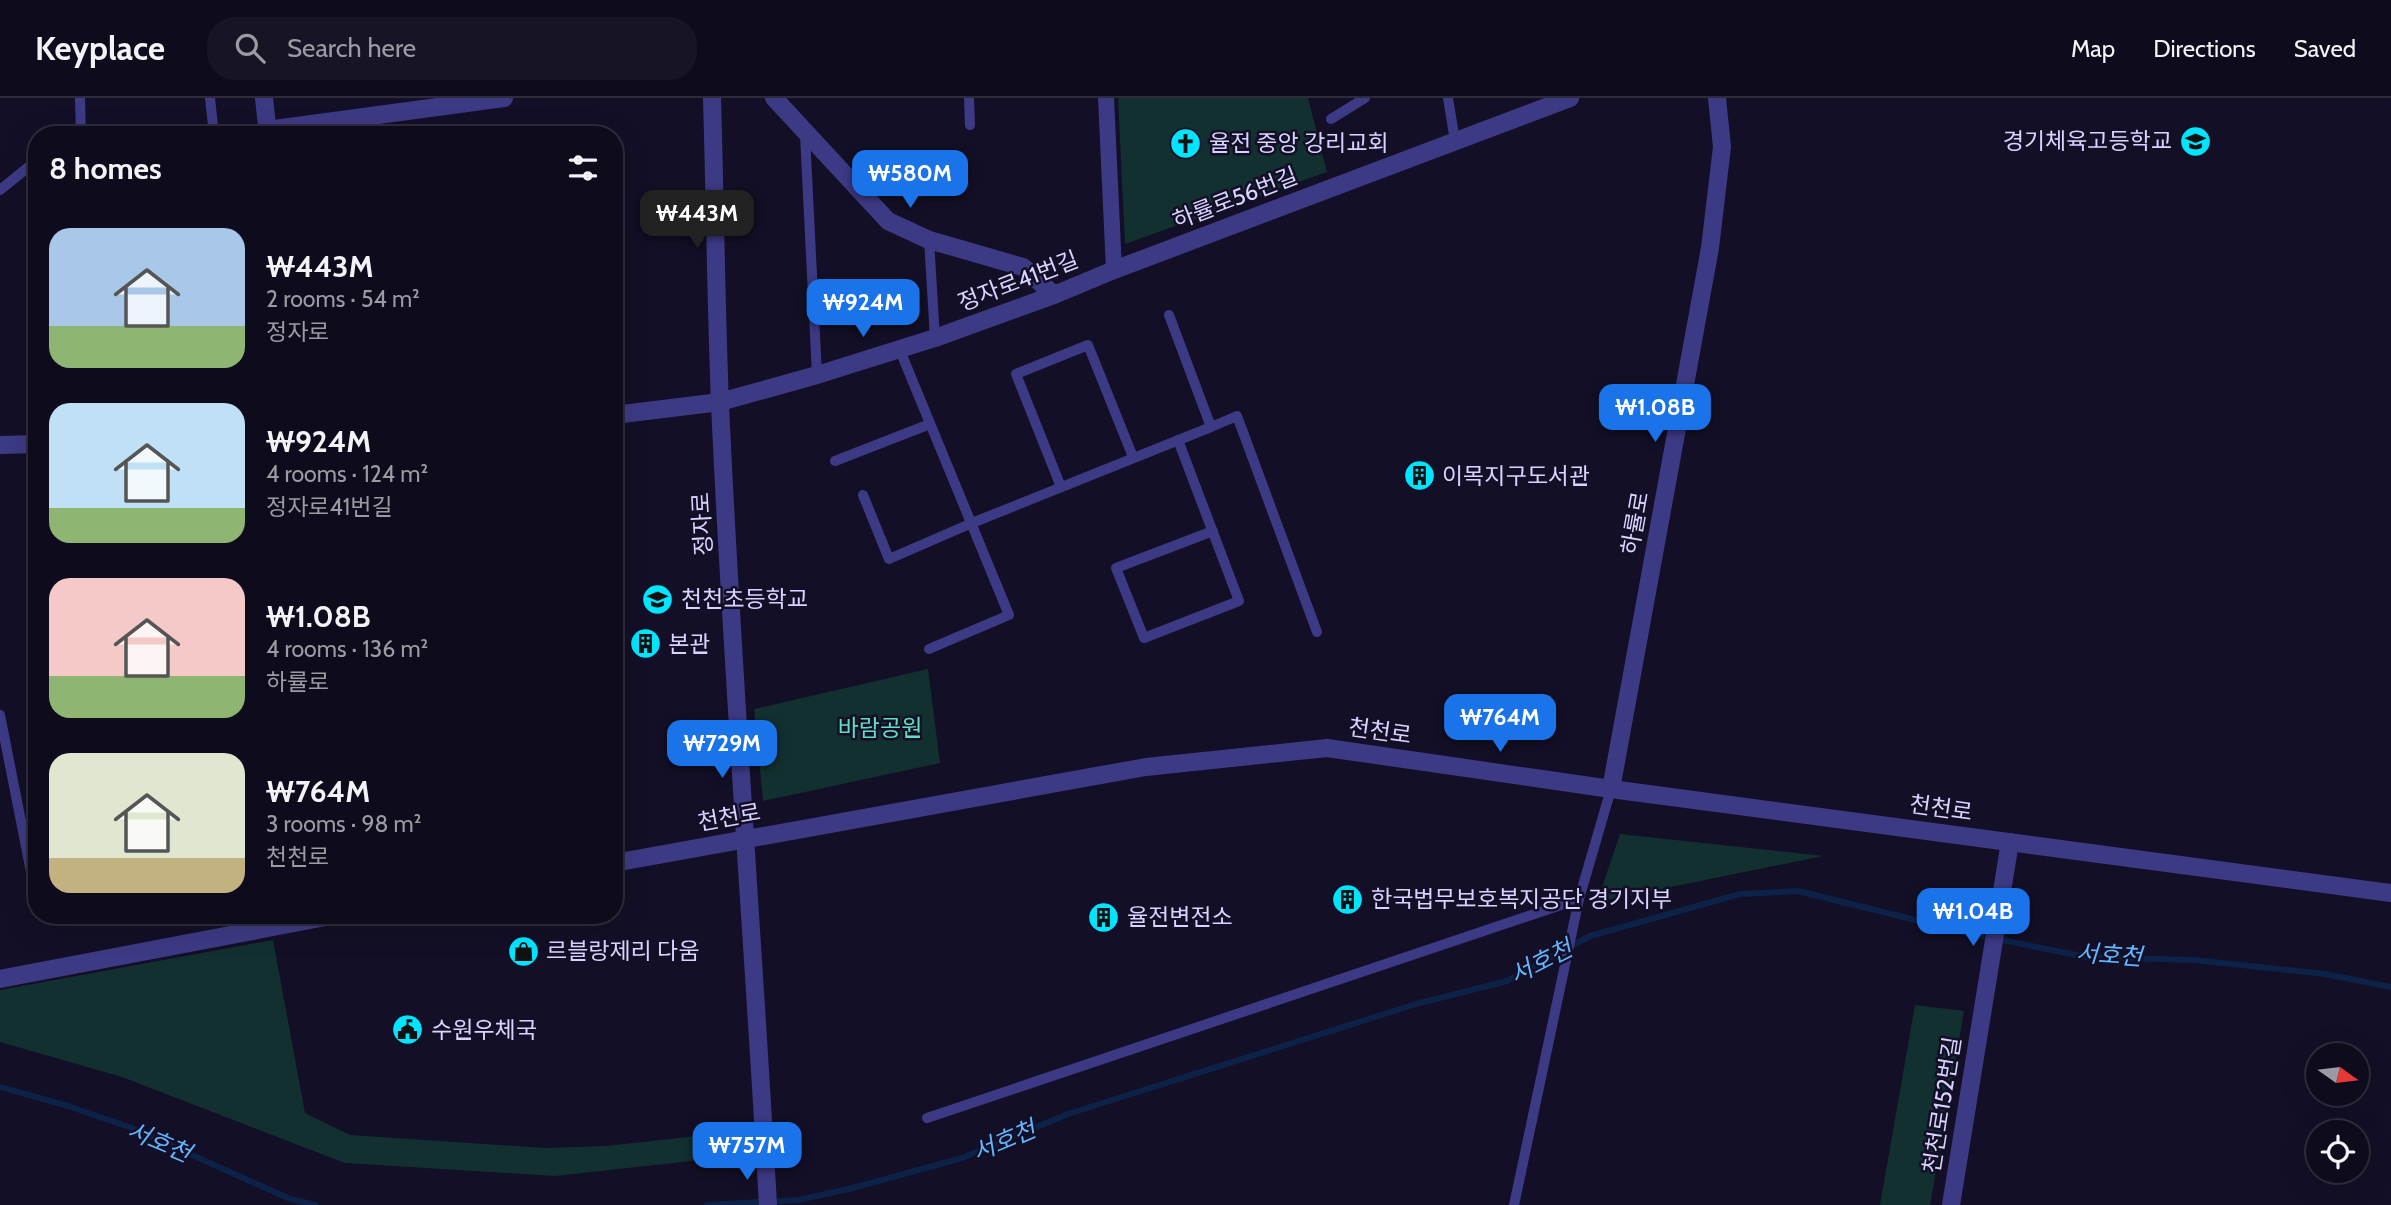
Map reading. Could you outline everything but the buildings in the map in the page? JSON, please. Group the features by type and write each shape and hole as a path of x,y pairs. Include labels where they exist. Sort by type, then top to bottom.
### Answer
{"street":[{"path":"264,98 267,126"},
{"path":"315,126 503,98"},
{"name":"정자로","path":"712,98 720,402 737,730 768,1205"},
{"path":"774,98 888,221 929,240 1023,267 1054,295"},
{"path":"1106,98 1114,270"},
{"name":"하률로56번길","path":"1114,270 1570,98"},
{"name":"하률로","path":"1611,789 1710,248 1722,147 1717,98"},
{"name":"정자로41번길","path":"623,414 720,402 817,375 935,338 1114,270"},
{"path":"0,445 28,444"},
{"name":"천천로","path":"623,861 1146,767 1327,748 1611,789 2391,893"},
{"name":"천천로152번길","path":"1951,1205 2010,842"},
{"path":"0,979 289,924"}],"lane":[{"path":"80,98 80,126"},
{"path":"210,98 213,126"},
{"path":"969,98 970,125"},
{"path":"1331,119 1365,98"},
{"path":"1447,98 1455,141"},
{"path":"805,131 817,375"},
{"path":"0,190 28,167"},
{"path":"929,240 935,338"},
{"path":"1169,315 1211,427"},
{"path":"1060,487 1016,374 1040,364 1088,345 1133,457"},
{"path":"899,348 1010,615 929,649"},
{"path":"863,495 889,559 1237,416 1317,632"},
{"path":"835,461 930,424"},
{"path":"1178,440 1213,531 1239,601 1144,638 1116,568 1213,531"},
{"path":"0,715 28,857"},
{"path":"1514,1205 1579,899 1611,789"},
{"path":"927,1118 1579,899"}],"green space":[{"path":"1118,98 1308,98 1327,172 1125,244"},
{"name":"바람공원","path":"928,669 940,763 763,801 754,709"},
{"path":"1620,834 1823,856 1597,902"},
{"path":"273,940 305,1113 350,1135 545,1148 606,1146 734,1132 737,1156 555,1176 345,1163 122,1077 0,1042 0,990"},
{"path":"1915,1005 1964,1011 1930,1205 1880,1205"}],"waterway":[{"name":"서호천","path":"707,1205 798,1200 962,1158 1068,1114 1416,1004 1507,981 1590,936 1740,894 1798,891 1972,934 2086,957 2194,960 2325,974 2391,987"},
{"name":"서호천","path":"0,1087 132,1128 290,1199 316,1205"}],"place":[{"name":"경기체육고등학교","path":"2195,141"},
{"name":"율전 중앙 강리교회","path":"1186,143"},
{"name":"이목지구도서관","path":"1419,476"},
{"name":"천천초등학교","path":"658,599"},
{"name":"본관","path":"645,644"},
{"name":"한국법무보호복지공단 경기지부","path":"1348,899"},
{"name":"율전변전소","path":"1104,917"},
{"name":"르블랑제리 다움","path":"523,951"},
{"name":"수원우체국","path":"408,1030"}]}
